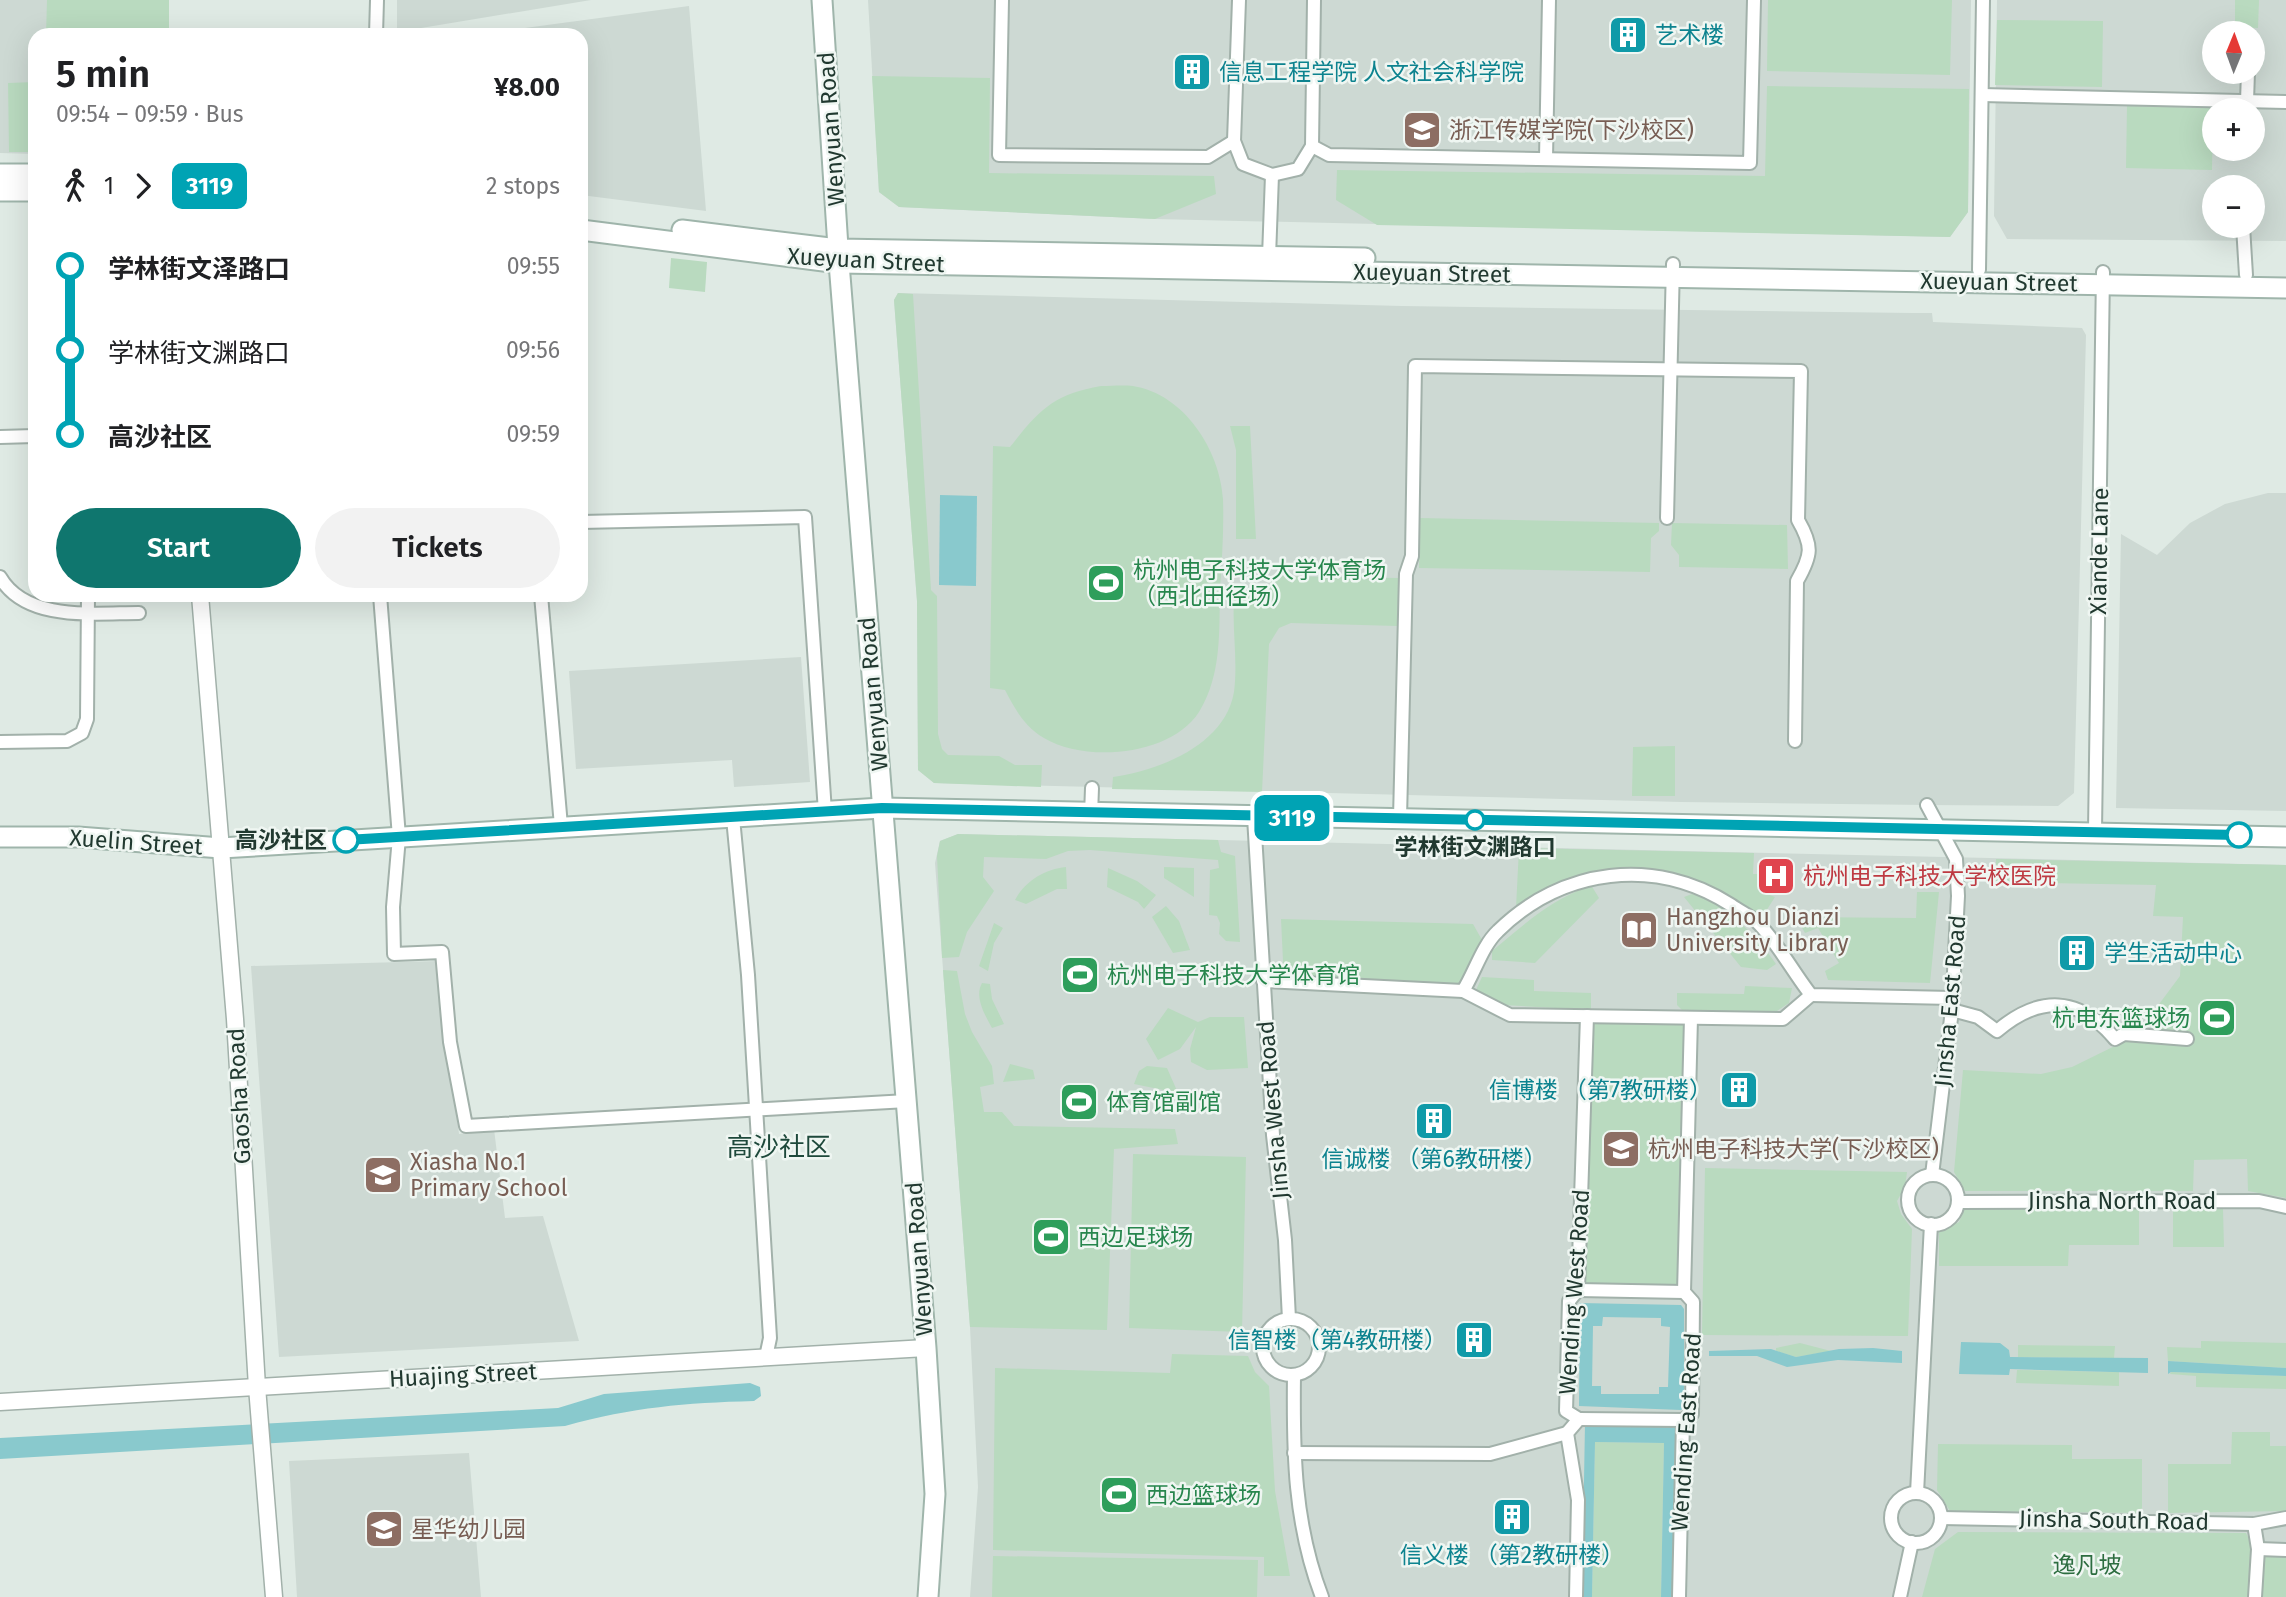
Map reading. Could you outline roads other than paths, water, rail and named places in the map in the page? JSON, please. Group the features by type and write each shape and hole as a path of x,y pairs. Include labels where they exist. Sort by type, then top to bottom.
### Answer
{"main road":[{"name":"Wenyuan Road","path":"822,0 839,256 926,1348 934,1494 928,1597"},
{"path":"0,174 28,174"},
{"path":"0,191 28,191"},
{"name":"Xueyuan Street","path":"588,219 839,256 1269,257 1672,270 1979,270 2286,288"},
{"name":"Xueyuan Street","path":"588,231 839,256 2103,278 2286,275"},
{"name":"Xuelin Street","path":"0,837 98,838 221,848 882,808 1091,815 1400,818 2286,837"}],"street":[{"path":"376,28 377,0"},
{"path":"1002,0 999,155 1208,157 1234,141"},
{"path":"1239,0 1234,141 1243,164 1272,175 1298,169 1312,146 1314,0"},
{"path":"1546,158 1549,0"},
{"path":"1312,146 1329,155 1750,163 1754,0"},
{"path":"1979,270 1983,0"},
{"path":"1982,95 2202,99"},
{"path":"2265,101 2286,102"},
{"path":"1269,257 1272,175"},
{"path":"2244,238 2246,275"},
{"path":"1667,518 1672,270"},
{"name":"Xiande Lane","path":"2095,831 2103,278"},
{"path":"1400,818 1406,574 1412,555 1415,366 1801,371 1798,520 1809,540 1808,562 1797,581 1795,741"},
{"path":"0,437 28,436"},
{"path":"588,522 805,517 825,813"},
{"path":"0,577 15,596 56,611 139,613"},
{"path":"0,742 67,741 82,733 88,719 88,602"},
{"name":"Gaosha Road","path":"201,602 235,1018 257,1387 274,1597"},
{"path":"381,602 398,836 393,907 394,954 442,952 450,1042 466,1126 907,1101"},
{"path":"542,602 561,826"},
{"path":"1091,815 1092,788"},
{"name":"Jinsha East Road","path":"1927,805 1956,859 1958,896 1952,1004 1932,1175"},
{"name":"Jinsha West Road","path":"1254,817 1263,981 1289,1319"},
{"path":"733,818 744,927 770,1338 766,1357"},
{"path":"1463,990 1497,932 1545,895 1592,878 1652,874 1676,879 1711,892 1758,923 1811,995"},
{"path":"1263,981 1463,990 1510,1015 1783,1019 1811,995 1952,1004 1978,1017 1997,1031 2028,1008 2069,1007 2094,1017 2115,1039 2124,1034 2187,1039"},
{"name":"Wending West Road","path":"1567,1433 1579,1419 1566,1411 1569,1301 1578,1290 1587,1016"},
{"name":"Wending East Road","path":"1679,1597 1683,1420 1692,1414 1693,1302 1684,1292 1691,1018"},
{"path":"1932,1175 1940,1176 1954,1186 1958,1202 1951,1217 1931,1224 1914,1216 1908,1202 1909,1194 1917,1181 1932,1175"},
{"name":"Jinsha North Road","path":"1958,1202 2259,1200 2286,1206"},
{"path":"1917,1493 1931,1224"},
{"path":"1578,1290 1684,1292"},
{"path":"1289,1319 1304,1321 1311,1326 1320,1342 1314,1365 1294,1376 1285,1375 1271,1367 1263,1352 1269,1329 1289,1319"},
{"name":"Huajing Street","path":"0,1402 926,1348"},
{"path":"1294,1376 1294,1453 1305,1551 1322,1597"},
{"path":"1579,1419 1683,1420"},
{"path":"1294,1453 1490,1454 1567,1433 1577,1500 1576,1597"},
{"path":"1917,1493 1936,1502 1941,1518 1935,1534 1929,1539 1912,1542 1898,1535 1891,1521 1899,1499 1917,1493"},
{"name":"Jinsha South Road","path":"1941,1518 2254,1524 2286,1518"},
{"path":"2254,1524 2258,1549 2255,1597"},
{"path":"1900,1597 1912,1542"},
{"path":"2258,1549 2286,1550"}],"water":[{"path":"940,495 977,496 976,586 939,585"},
{"path":"1580,1303 1681,1305 1684,1309 1684,1407 1681,1410 1579,1406","holes":["1603,1317 1661,1318 1661,1326 1670,1327 1668,1387 1659,1387 1659,1394 1601,1394 1601,1386 1592,1386 1593,1326 1602,1326"]},
{"path":"1961,1342 2000,1343 2009,1350 2010,1357 2148,1358 2148,1373 2010,1369 2009,1375 1959,1374"},
{"path":"1771,1349 1796,1357 1839,1349 1902,1351 1902,1363 1838,1360 1787,1367 1757,1356 1709,1356 1709,1351"},
{"path":"2168,1361 2286,1368 2286,1376 2168,1374"},
{"path":"750,1383 760,1387 761,1396 754,1401 659,1407 565,1426 0,1459 0,1438 558,1408 604,1394"},
{"path":"1585,1423 1676,1425 1673,1597 1661,1597 1664,1443 1595,1442 1592,1597 1582,1597"}],"place":[{"name":"艺术楼","path":"1628,35"},
{"name":"信息工程学院 人文社会科学院","path":"1192,72"},
{"name":"浙江传媒学院(下沙校区)","path":"1422,130"},
{"name":"杭州电子科技大学体育场 （西北田径场）","path":"1106,583"},
{"name":"学林街文渊路口","path":"1475,820"},
{"name":"高沙社区","path":"346,840"},
{"name":"杭州电子科技大学校医院","path":"1776,876"},
{"name":"Hangzhou Dianzi University Library","path":"1639,930"},
{"name":"学生活动中心","path":"2077,953"},
{"name":"杭州电子科技大学体育馆","path":"1080,975"},
{"name":"杭电东篮球场","path":"2217,1018"},
{"name":"信博楼 （第7教研楼）","path":"1739,1090"},
{"name":"体育馆副馆","path":"1079,1102"},
{"name":"信诚楼 （第6教研楼）","path":"1434,1121"},
{"name":"杭州电子科技大学(下沙校区)","path":"1621,1149"},
{"name":"Xiasha No.1 Primary School","path":"383,1175"},
{"name":"西边足球场","path":"1051,1237"},
{"name":"信智楼（第4教研楼）","path":"1474,1340"},
{"name":"西边篮球场","path":"1119,1495"},
{"name":"信义楼 （第2教研楼）","path":"1512,1517"},
{"name":"星华幼儿园","path":"384,1529"}],"district":[{"name":"高沙社区","path":"779,1147"}],"park label":[{"name":"逸凡坡","path":"2087,1565"}]}
